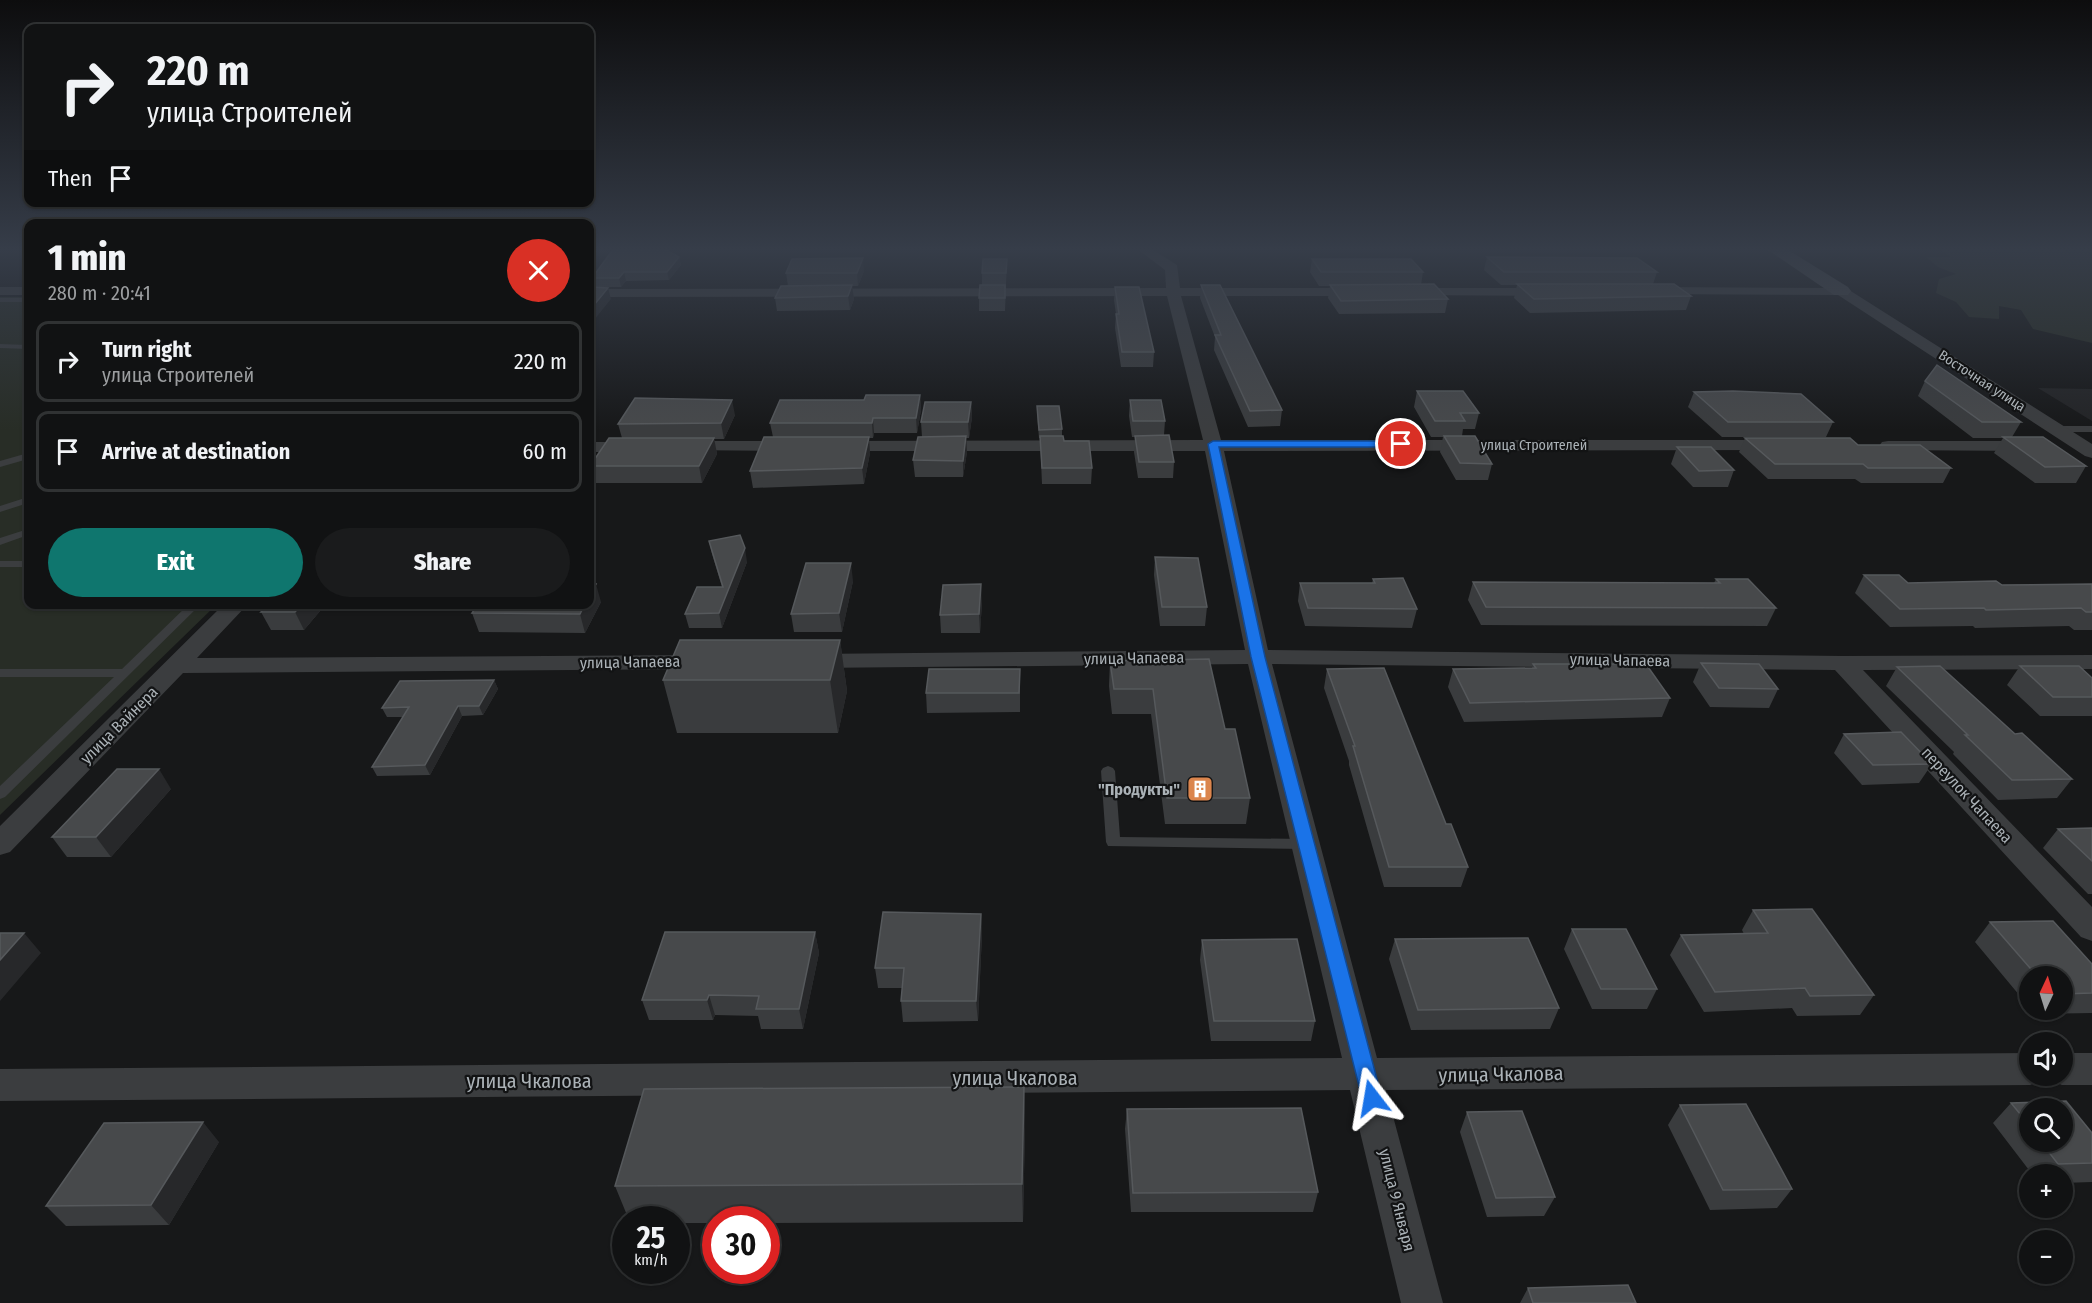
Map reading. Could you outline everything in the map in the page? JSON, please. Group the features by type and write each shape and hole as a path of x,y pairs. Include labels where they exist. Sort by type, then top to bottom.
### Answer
{"street":[{"name":"улица 9 Января","path":"1177,309 1213,444 1258,657 1366,1075 1422,1303"},
{"name":"Восточная улица","path":"1869,309 2088,449"},
{"name":"улица Строителей","path":"594,447 1213,444 1797,445"},
{"path":"1869,446 2088,449"},
{"name":"улица Вайнера","path":"0,844 232,609"},
{"name":"улица Чапаева","path":"795,661 1258,657 1842,663 2092,662"},
{"name":"улица Чапаева","path":"176,666 723,662"},
{"name":"переулок Чапаева","path":"1842,663 2092,928"},
{"path":"2073,1069 2092,1069"},
{"name":"улица Чкалова","path":"0,1085 2019,1070"}],"lane":[{"path":"0,346 24,347"},
{"path":"2056,429 2092,429"},
{"path":"0,464 24,457"},
{"path":"0,508 24,501"},
{"path":"0,542 24,533"},
{"path":"0,564 24,564"},
{"path":"0,794 191,609"},
{"path":"0,673 123,673"},
{"path":"1108,771 1113,842 1306,844"}],"shaded area":[{"path":"0,309 24,309 24,609 212,609 0,815"},
{"path":"1962,309 1999,309 1999,319 1969,317"},
{"path":"2014,309 2092,309 2092,343 2033,329 2021,310"},
{"path":"2038,388 2092,389 2092,421"}],"building":[{"path":"1118,309 1144,309 1154,352 1122,352 1116,314 1119,314"},
{"path":"1211,309 1232,309 1282,410 1250,411 1215,335 1221,335"},
{"path":"1937,365 2021,422 1982,422 1925,381"},
{"path":"1417,391 1463,391 1479,413 1460,413 1465,421 1435,421"},
{"path":"1694,392 1801,394 1833,422 1728,422"},
{"path":"866,395 920,395 916,418 873,418 872,423 770,423 780,400 864,400"},
{"path":"635,398 732,400 721,423 618,424"},
{"path":"1130,400 1161,400 1165,421 1133,421"},
{"path":"925,402 971,402 968,422 921,422"},
{"path":"1037,406 1059,406 1062,429 1039,430"},
{"path":"1169,435 1174,462 1139,462 1135,436"},
{"path":"966,436 963,461 913,460 918,437"},
{"path":"1040,436 1063,436 1064,441 1089,441 1092,468 1042,468"},
{"path":"1444,436 1475,436 1492,464 1460,463"},
{"path":"764,437 869,437 862,468 750,471"},
{"path":"2003,437 2043,437 2086,466 2045,467"},
{"path":"609,438 714,438 699,466 594,466 594,460"},
{"path":"1745,438 1850,438 1858,445 1920,445 1951,468 1868,468 1863,464 1775,464"},
{"path":"1677,447 1711,447 1734,470 1699,471"},
{"path":"740,535 745,548 719,613 685,614 697,587 723,587 709,541"},
{"path":"1155,557 1198,558 1207,607 1162,607"},
{"path":"806,563 851,563 839,613 791,614"},
{"path":"1864,575 1899,575 1908,583 1996,581 2002,585 2092,584 2092,612 2086,612 2081,608 1900,609"},
{"path":"1403,578 1417,609 1308,608 1300,583 1375,583 1373,579"},
{"path":"1716,579 1748,579 1776,608 1486,607 1473,582 1720,583"},
{"path":"981,584 979,614 940,615 943,585"},
{"path":"264,609 298,609 295,612 261,612"},
{"path":"475,609 582,609 580,614 472,613"},
{"path":"680,640 840,640 830,680 663,680"},
{"path":"1209,659 1225,729 1235,729 1250,798 1167,798 1153,689 1114,689 1110,661"},
{"path":"1701,663 1759,664 1778,689 1719,688"},
{"path":"1533,664 1646,664 1670,698 1470,703 1453,669 1536,668"},
{"path":"1940,666 2015,734 2022,733 2072,779 2012,780 1897,667"},
{"path":"2020,666 2079,666 2092,678 2092,697 2053,697"},
{"path":"1384,668 1446,824 1451,824 1468,867 1389,867 1353,746 1355,746 1327,669"},
{"path":"929,669 1020,669 1019,693 926,693"},
{"path":"494,680 479,706 458,706 425,765 372,767 409,707 382,708 400,681"},
{"path":"1901,732 1932,764 1873,765 1844,734"},
{"path":"117,769 159,769 96,837 52,837"},
{"path":"2092,828 2092,861 2058,829"},
{"path":"1812,909 1874,995 1810,996 1805,988 1715,992 1681,935 1768,933 1753,910"},
{"path":"883,912 981,914 976,1001 901,1001 904,968 875,968"},
{"path":"2053,921 2092,964 2092,993 2073,994 2073,966 2028,966 1990,922"},
{"path":"1572,929 1626,929 1657,989 1601,989"},
{"path":"665,932 815,932 799,1009 756,1009 759,996 709,995 707,1000 642,1000"},
{"path":"0,933 24,933 0,960"},
{"path":"1528,938 1559,1008 1418,1010 1395,939"},
{"path":"1297,939 1315,1021 1214,1021 1202,940"},
{"path":"1024,1087 1022,1184 615,1186 644,1089"},
{"path":"2011,1103 2019,1103 2019,1113"},
{"path":"1746,1104 1792,1189 1723,1190 1680,1105"},
{"path":"1301,1108 1318,1192 1133,1193 1127,1109"},
{"path":"2073,1110 2092,1133 2092,1163 2058,1164 2049,1152 2073,1152"},
{"path":"1522,1111 1555,1197 1496,1198 1467,1112"},
{"path":"203,1122 151,1205 46,1206 104,1123"},
{"path":"1628,1285 1636,1303 1533,1303 1528,1288"}],"place":[{"name":"\"Продукты\"","path":"1200,789"}],"route":[{"path":"1372,1098 1258,657 1213,444 1401,444"}]}
